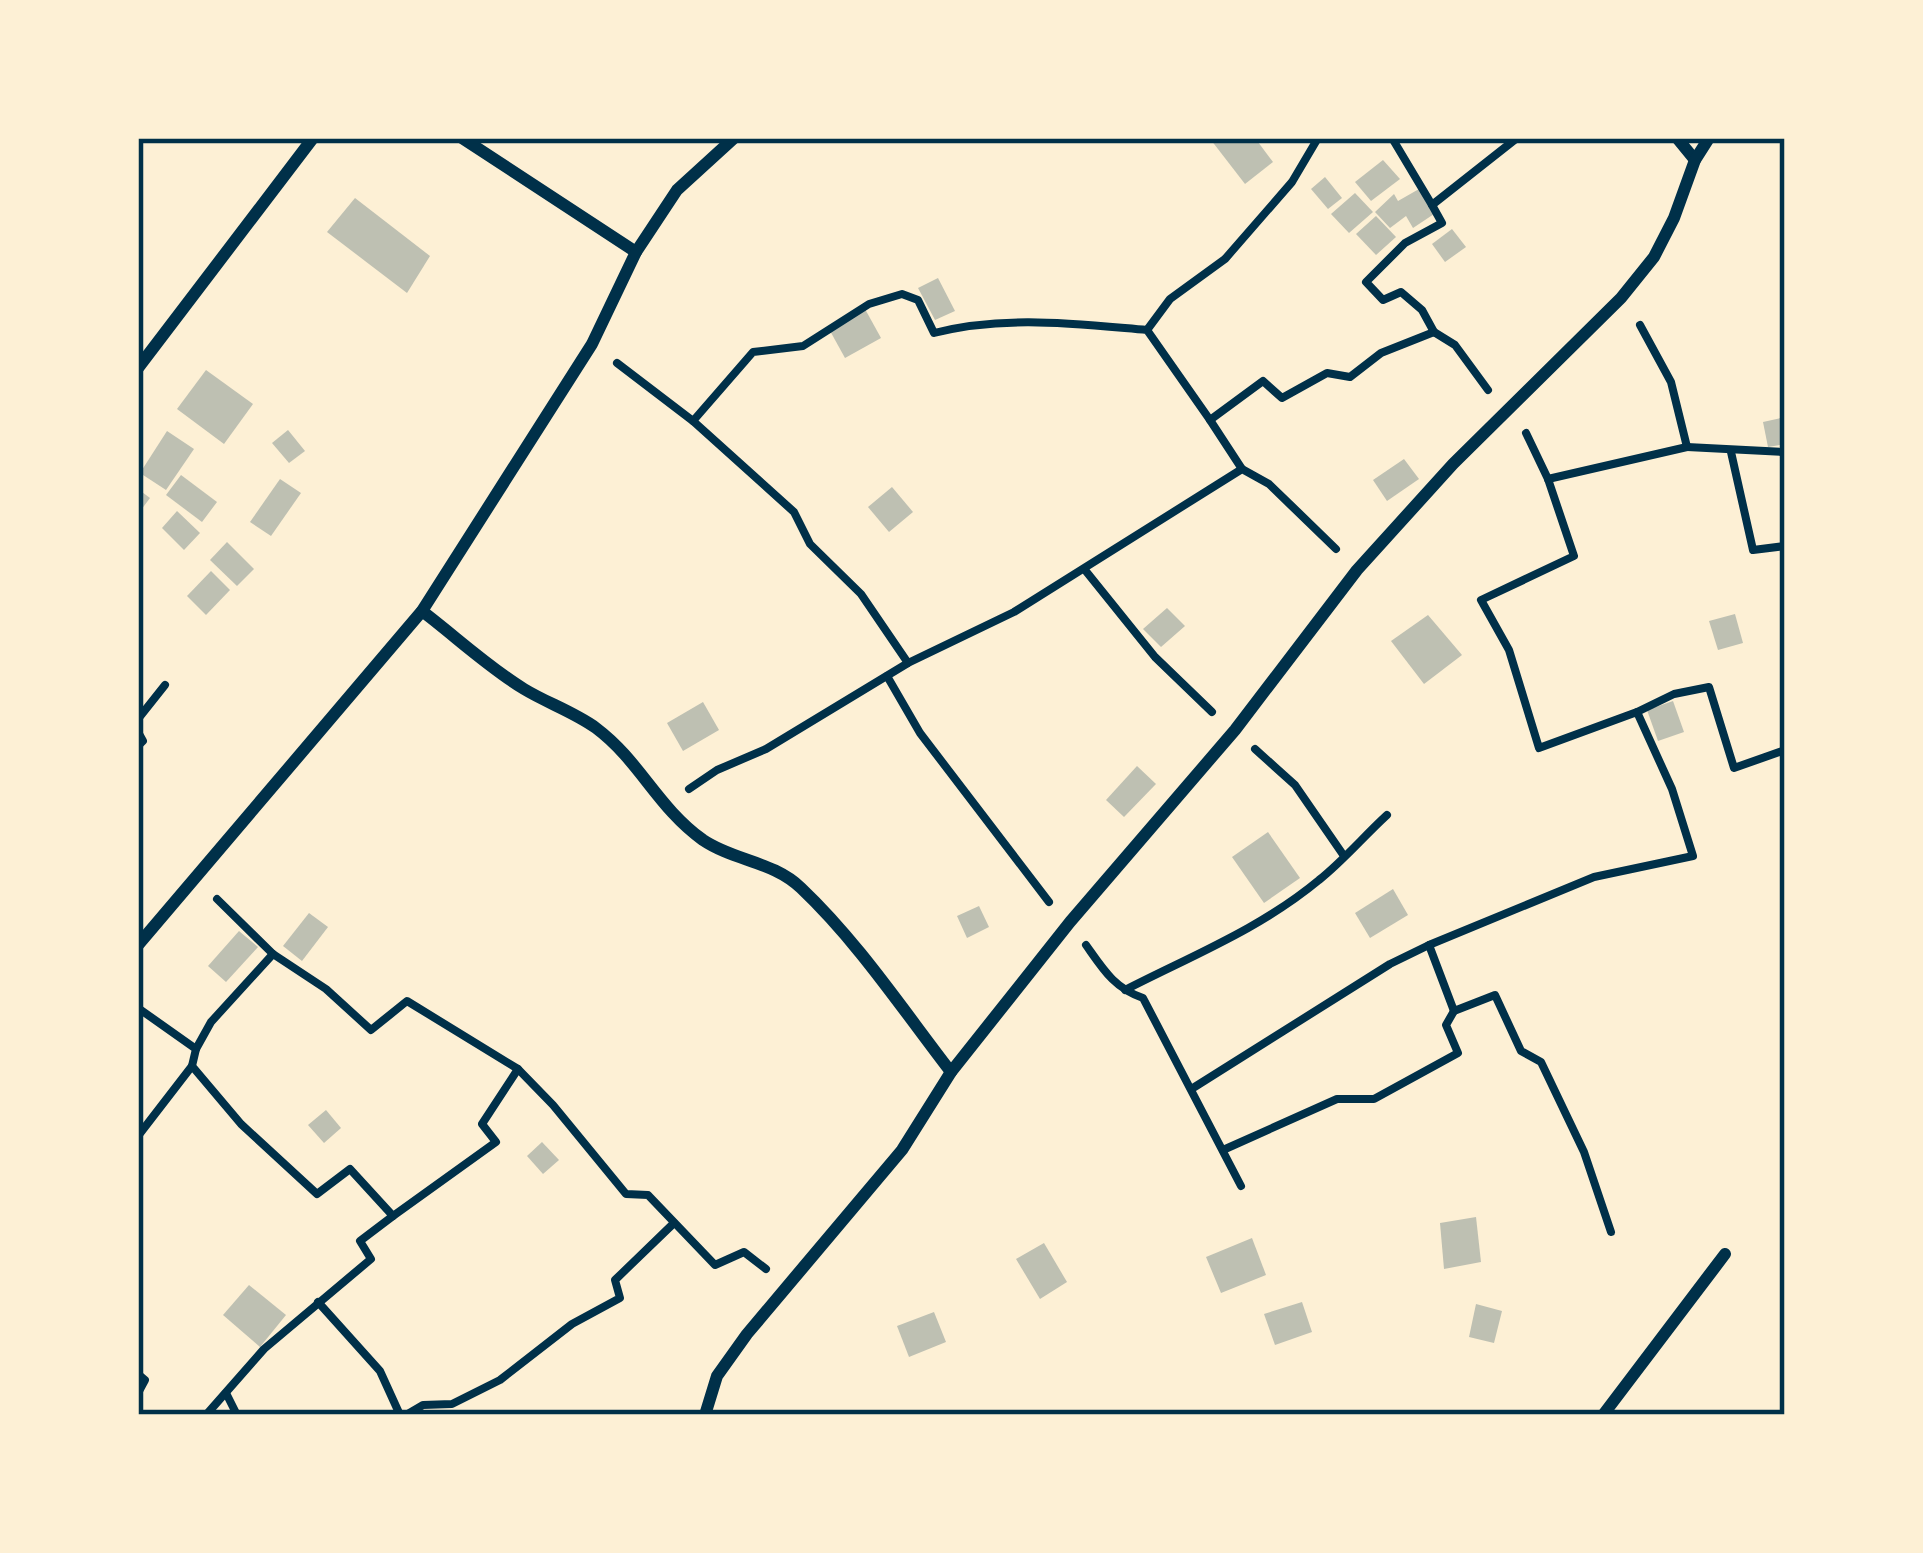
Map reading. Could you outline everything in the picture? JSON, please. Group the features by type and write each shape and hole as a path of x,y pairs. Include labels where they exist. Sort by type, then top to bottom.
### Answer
{"street":[{"path":"138,368 313,138"},
{"path":"462,138 636,252"},
{"path":"138,945 422,610 592,344 636,252 677,190 734,138"},
{"path":"1677,138 1696,160"},
{"path":"705,1415 717,1376 786,1285 902,1150 951,1072 1070,922 1235,730 1357,570 1453,464 1621,298 1654,257 1709,138"},
{"path":"422,610 523,688 596,728 644,777 663,807 717,848 772,868 802,889 871,968 951,1072"},
{"path":"1603,1415 1725,1254"}],"path":[{"path":"1147,330 1170,299 1226,259 1292,182 1318,138"},
{"path":"1392,138 1442,223 1405,243 1366,282 1383,300 1401,292 1422,310 1434,332 1455,345 1526,433 1548,479 1574,556 1481,600 1509,650 1539,748 1674,694 1709,687 1734,768 1785,751"},
{"path":"1432,205 1517,138"},
{"path":"692,422 753,352 803,346 869,304 902,294 917,300 934,333 1006,322 1147,330"},
{"path":"1621,298 1671,382 1687,447"},
{"path":"1147,330 1242,469 1269,484 1357,570"},
{"path":"1210,420 1263,382 1282,398 1327,374 1350,377 1382,353 1434,332"},
{"path":"592,344 692,422 794,512 810,544 861,594 908,664"},
{"path":"1548,479 1687,447 1785,452"},
{"path":"1731,452 1753,550 1785,546"},
{"path":"663,807 717,770 766,749 886,676 1014,612 1242,469"},
{"path":"1084,570 1155,657 1295,785 1344,856"},
{"path":"886,676 976,810 1070,922 1111,980 1143,998 1241,1186"},
{"path":"138,718 165,686"},
{"path":"1193,1088 1390,964 1430,945 1594,877 1693,856 1672,789 1637,712"},
{"path":"138,732 143,741 138,746"},
{"path":"1124,991 1190,955 1210,951 1320,880 1387,815"},
{"path":"194,876 273,954 326,989 371,1030 407,1001 518,1069 626,1193 648,1195 715,1265 744,1252 786,1285"},
{"path":"1430,945 1454,1011"},
{"path":"138,1136 192,1066 212,1022 273,954"},
{"path":"1223,1150 1337,1100 1374,1099 1458,1053 1446,1025 1454,1011 1495,994 1521,1051 1541,1062 1584,1152 1611,1232"},
{"path":"138,1008 196,1049"},
{"path":"192,1066 241,1124 317,1194 350,1169 393,1216"},
{"path":"206,1415 264,1348 371,1259 360,1241 496,1142 482,1124 518,1069"},
{"path":"318,1302 380,1371 403,1415 423,1405 452,1404 500,1380 572,1324 620,1298 615,1280 674,1222"},
{"path":"138,1375 146,1380 138,1393"},
{"path":"226,1393 237,1415"}],"building":[{"path":"1255,138 1273,162 1245,184 1211,140"},
{"path":"1383,160 1400,179 1371,201 1355,182"},
{"path":"1325,177 1342,198 1328,209 1311,189"},
{"path":"1419,189 1434,214 1413,228 1406,216 1390,228 1375,212 1394,194 1398,201"},
{"path":"1355,193 1373,212 1349,233 1331,214"},
{"path":"355,198 430,256 407,293 327,232"},
{"path":"1376,216 1396,237 1376,255 1356,234"},
{"path":"1452,229 1466,247 1445,262 1432,244"},
{"path":"938,278 955,311 935,320 918,288"},
{"path":"865,309 881,338 845,358 829,329"},
{"path":"206,370 253,404 224,444 177,409"},
{"path":"1785,417 1785,444 1768,447 1763,422"},
{"path":"288,430 305,451 289,463 272,443"},
{"path":"167,431 194,449 166,490 140,473"},
{"path":"1404,459 1419,479 1387,501 1373,480"},
{"path":"181,475 217,502 202,522 166,495"},
{"path":"280,479 301,493 271,536 250,522"},
{"path":"892,487 913,512 889,532 868,507"},
{"path":"138,489 150,498 138,514"},
{"path":"177,511 200,533 184,550 162,528"},
{"path":"227,542 254,569 237,586 210,560"},
{"path":"211,571 230,590 206,615 187,596"},
{"path":"1167,608 1185,626 1161,647 1143,629"},
{"path":"1735,614 1743,643 1718,650 1709,621"},
{"path":"1428,615 1462,655 1424,684 1391,641"},
{"path":"1673,701 1684,732 1658,741 1647,710"},
{"path":"703,702 719,730 683,751 667,723"},
{"path":"1137,766 1156,784 1124,817 1106,800"},
{"path":"1268,832 1300,878 1264,903 1232,857"},
{"path":"1393,889 1408,915 1370,938 1355,913"},
{"path":"979,906 989,927 967,938 957,916"},
{"path":"309,913 328,927 302,961 283,946"},
{"path":"239,931 258,947 226,982 208,966"},
{"path":"326,1110 341,1128 324,1143 308,1125"},
{"path":"542,1142 559,1160 543,1174 527,1156"},
{"path":"1476,1217 1481,1262 1444,1269 1440,1223"},
{"path":"1252,1238 1266,1275 1221,1293 1206,1257"},
{"path":"1044,1243 1067,1282 1040,1299 1016,1259"},
{"path":"249,1285 286,1315 260,1347 223,1315"},
{"path":"1302,1302 1312,1332 1275,1345 1264,1314"},
{"path":"1476,1304 1502,1311 1494,1343 1469,1337"},
{"path":"934,1312 946,1342 909,1357 897,1326"}]}
